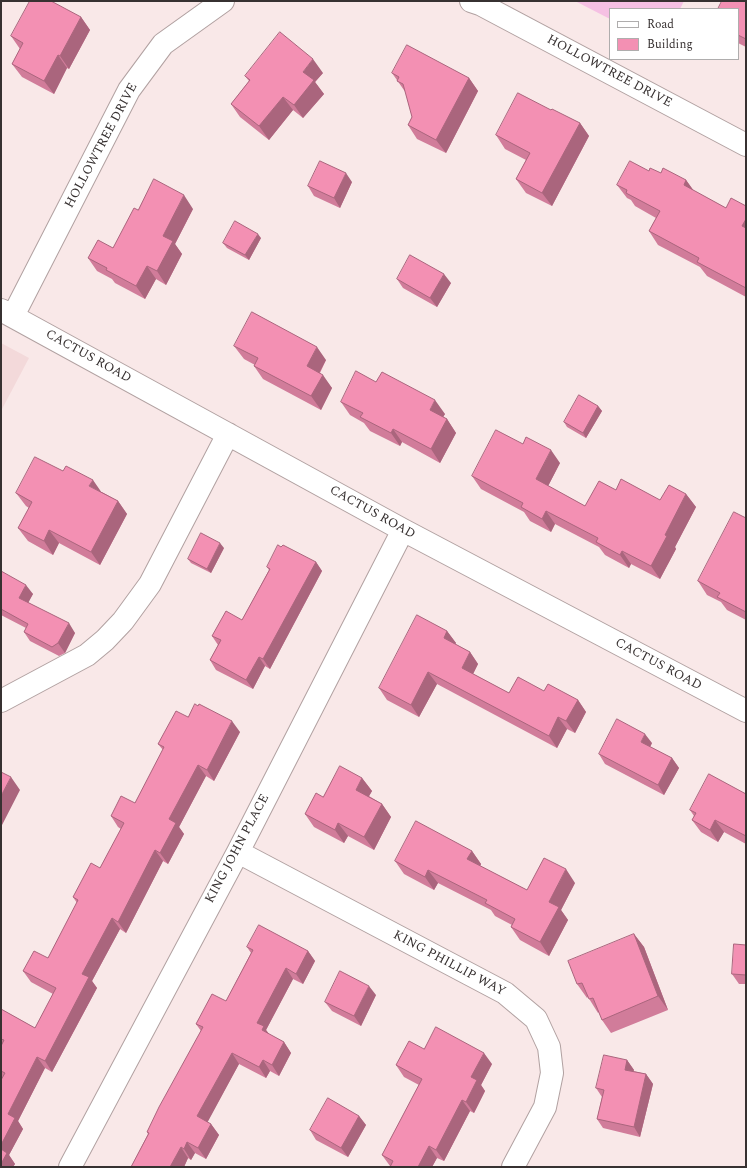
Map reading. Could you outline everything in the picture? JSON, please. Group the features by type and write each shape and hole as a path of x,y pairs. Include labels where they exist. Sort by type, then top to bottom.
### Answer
{"street":[{"name":"HOLLOWTREE DRIVE","path":"7,313 129,90 164,44 223,1"},
{"name":"HOLLOWTREE DRIVE","path":"471,1 480,4 746,145"},
{"name":"CACTUS ROAD","path":"7,313 403,530 746,711"},
{"path":"1,701 87,655 123,622 150,584 228,434"},
{"name":"KING JOHN PLACE","path":"70,1167 238,852 403,530"},
{"name":"KING PHILLIP WAY","path":"238,852 505,993 536,1019 549,1047 552,1073 545,1107 513,1167"}],"shaded area":[{"path":"575,1 684,1 680,8 609,8 609,18"},
{"path":"1,343 29,358 1,411"}],"building":[{"path":"30,1 51,1 81,17 60,56 58,55 44,81 12,64 23,43 11,36"},
{"path":"722,1 746,1 746,39 739,36 739,8 718,8"},
{"path":"280,32 313,59 303,72 314,80 294,105 283,97 259,126 231,104 250,80 245,76"},
{"path":"407,45 469,78 436,140 408,125 412,117 403,84 397,81 399,77 392,73"},
{"path":"518,93 580,123 542,193 516,179 530,153 496,135"},
{"path":"320,161 346,173 334,198 308,186"},
{"path":"630,161 649,171 650,168 661,173 663,168 686,180 684,185 726,208 731,198 746,206 746,219 742,226 746,228 746,288 697,262 699,258 649,231 660,211 626,193 627,190 617,185"},
{"path":"154,179 184,195 163,236 173,241 157,271 147,266 136,286 106,270 107,268 88,258 98,240 113,248 134,208 138,210"},
{"path":"235,221 258,234 245,255 223,243"},
{"path":"410,255 444,274 430,298 397,279"},
{"path":"252,312 317,347 307,366 323,375 311,396 254,366 258,358 234,346"},
{"path":"356,371 376,382 382,372 435,400 430,410 447,419 431,449 393,429 391,433 360,417 363,413 341,402"},
{"path":"579,395 598,406 583,433 564,422"},
{"path":"496,430 523,444 526,437 551,450 536,479 585,506 599,481 616,490 621,479 660,500 669,485 686,494 665,535 667,536 651,566 622,551 620,555 596,542 598,538 546,511 542,519 521,507 523,503 472,476"},
{"path":"35,457 63,471 66,466 93,480 89,486 118,501 91,552 49,530 44,541 18,528 32,502 16,493"},
{"path":"734,512 746,518 746,612 717,597 720,593 698,581"},
{"path":"201,533 220,543 207,569 188,559"},
{"path":"278,545 281,547 283,545 316,562 263,659 259,657 246,680 210,660 221,640 212,636 226,611 242,620 270,569 267,567"},
{"path":"1,571 26,585 19,598 69,623 58,643 52,647 24,632 28,624 1,609"},
{"path":"417,615 447,631 444,638 470,652 462,668 509,693 518,677 544,691 548,684 578,700 566,721 558,717 549,736 428,672 411,705 379,688"},
{"path":"195,704 198,706 199,704 232,721 207,770 198,765 169,819 176,823 160,853 155,850 118,922 112,918 82,974 89,977 45,1061 37,1057 8,1114 15,1118 1,1145 1,1080 5,1073 1,1071 1,1046 4,1040 1,1039 1,1009 35,1028 56,988 23,971 34,951 48,958 78,900 73,897 91,863 100,868 124,823 111,816 121,796 135,803 164,747 158,744 176,711 188,717"},
{"path":"617,719 645,734 641,742 672,758 658,785 599,754"},
{"path":"340,766 362,778 356,790 382,804 364,837 338,823 335,830 305,814 316,793 323,797"},
{"path":"1,772 11,777 1,796"},
{"path":"709,774 746,794 746,836 715,820 710,830 692,820 696,813 690,810"},
{"path":"416,821 472,851 467,859 527,890 544,858 566,869 549,902 559,907 540,942 511,927 515,919 485,903 487,900 428,870 425,877 395,861"},
{"path":"259,925 308,951 296,974 286,968 257,1023 264,1026 262,1030 284,1042 272,1065 263,1060 259,1067 232,1053 197,1116 211,1124 198,1148 187,1142 184,1149 181,1147 170,1167 131,1167 149,1133 147,1132 159,1107 203,1027 196,1024 212,994 226,1001 253,950 247,947"},
{"path":"634,934 658,996 602,1020 593,998 589,999 582,983 577,984 568,961"},
{"path":"734,944 746,945 746,975 732,974"},
{"path":"340,971 369,986 354,1016 325,1002"},
{"path":"436,1027 484,1053 471,1077 477,1080 466,1102 462,1100 436,1150 429,1146 418,1167 390,1167 393,1161 382,1155 422,1079 396,1065 409,1041 424,1049"},
{"path":"604,1055 627,1060 625,1070 646,1074 634,1127 597,1119 604,1090 596,1088"},
{"path":"328,1098 359,1116 341,1148 310,1130"},
{"path":"1,1149 7,1153 1,1164"}]}
